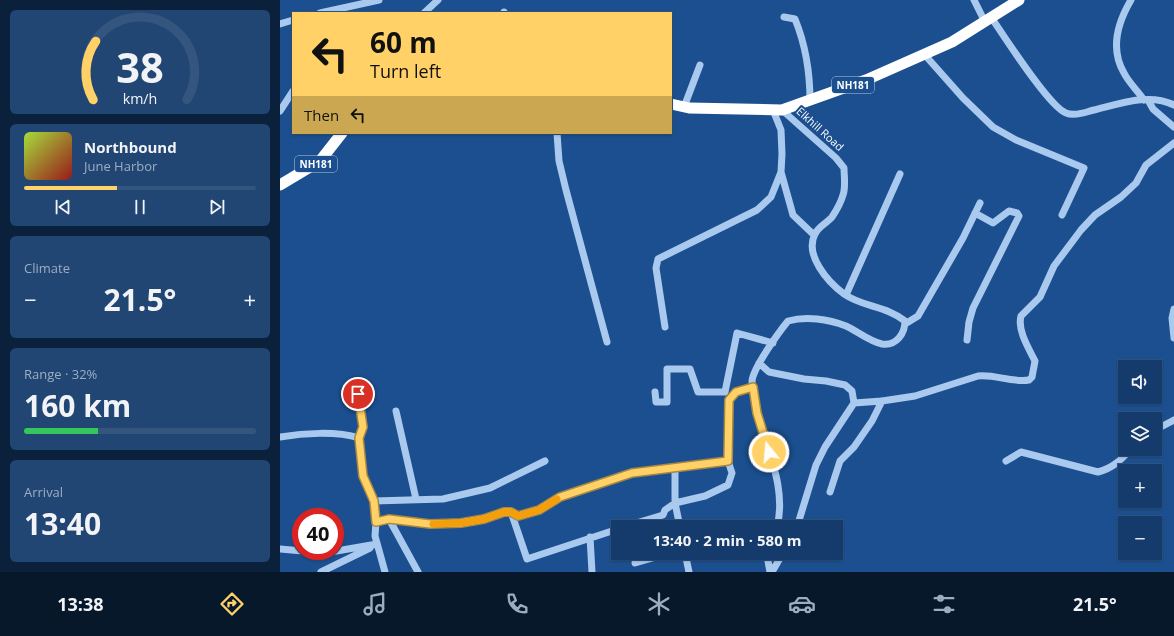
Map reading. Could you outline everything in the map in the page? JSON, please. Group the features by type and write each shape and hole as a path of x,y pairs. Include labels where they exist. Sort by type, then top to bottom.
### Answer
{"highway":[{"name":"NH181","path":"672,104 684,107 778,110 810,102 866,80 952,42 1019,0"},
{"name":"NH181","path":"280,185 320,162 341,134"}],"street":[{"path":"325,12 379,0"},
{"path":"425,12 438,0"},
{"path":"974,0 1056,106 1067,114 1080,114 1146,100 1161,101 1174,105"},
{"path":"1131,0 1119,23 1116,44 1123,73 1153,109 1174,127"},
{"path":"784,18 795,19 802,35 810,75 810,102"},
{"path":"280,24 292,20"},
{"path":"924,54 963,98 993,127 1016,140 1084,168 1062,214"},
{"path":"684,107 700,65"},
{"path":"280,111 292,93"},
{"path":"665,327 656,268 658,259 757,210 771,197 781,172 781,130 778,110"},
{"name":"Elkhill Road","path":"778,110 836,158 844,168 843,194 831,218 814,235"},
{"path":"557,134 559,161 607,342"},
{"path":"854,403 882,401 915,396 987,374 1023,381 1029,380 1032,377 1035,361 1026,344 1020,316 1040,297 1054,266 1081,230 1095,215 1121,197 1136,183 1146,165 1174,143"},
{"path":"778,520 781,501 773,465 757,413 752,380 759,363 788,321 801,318 829,321 846,326 882,344 893,343 899,338 905,328 905,321 896,313 869,306 846,295 828,278 817,262 811,246 814,235 793,215 781,172"},
{"path":"846,295 900,174"},
{"path":"905,324 918,316 941,277 980,203"},
{"path":"967,340 969,322 973,308 1019,216 1017,213 1010,211 993,223 975,213"},
{"path":"1174,309 1172,318 1174,338"},
{"path":"655,392 656,402 667,402 667,369 690,369 698,392 724,392 737,333 773,343"},
{"path":"759,363 769,372 775,374 826,381 844,385 852,391 854,403 825,447 816,465 799,520"},
{"path":"646,520 663,515 665,510 675,503 705,496 728,484 732,473 728,461 729,400 736,392 753,387"},
{"path":"358,394 363,427 359,438 363,476 374,501 376,522 375,536 385,572"},
{"path":"830,492 840,461 857,442 882,401"},
{"path":"396,411 416,498"},
{"path":"1162,426 1174,420"},
{"path":"280,437 296,434 319,434 349,435 359,438"},
{"path":"1006,461 1021,452 1098,472 1107,470 1119,463 1125,456"},
{"path":"374,501 443,498 490,488 544,461"},
{"path":"376,522 389,519 430,524 461,523 484,519 504,512 511,512 518,516 539,510 560,497 632,473 675,469 728,461"},
{"path":"675,469 675,503 679,520"},
{"path":"511,512 527,559 611,530"},
{"path":"389,519 418,572"},
{"path":"590,537 592,572"},
{"path":"280,549 325,553 377,544"},
{"path":"321,572 377,544"},
{"path":"635,563 646,560"},
{"path":"686,560 689,572"},
{"path":"768,560 771,572"},
{"path":"771,572 779,560"}],"slow traffic":[{"path":"433,524 461,523 484,519 504,512 511,512 518,516 539,510 557,499"}],"route":[{"path":"358,394 363,427 359,438 363,476 374,501 376,522 389,519 430,524 461,523 484,519 504,512 511,512 518,516 539,510 560,497 597,483 632,473 675,469 728,461 727,436 729,400 736,392 753,387 757,413 769,452"}]}
